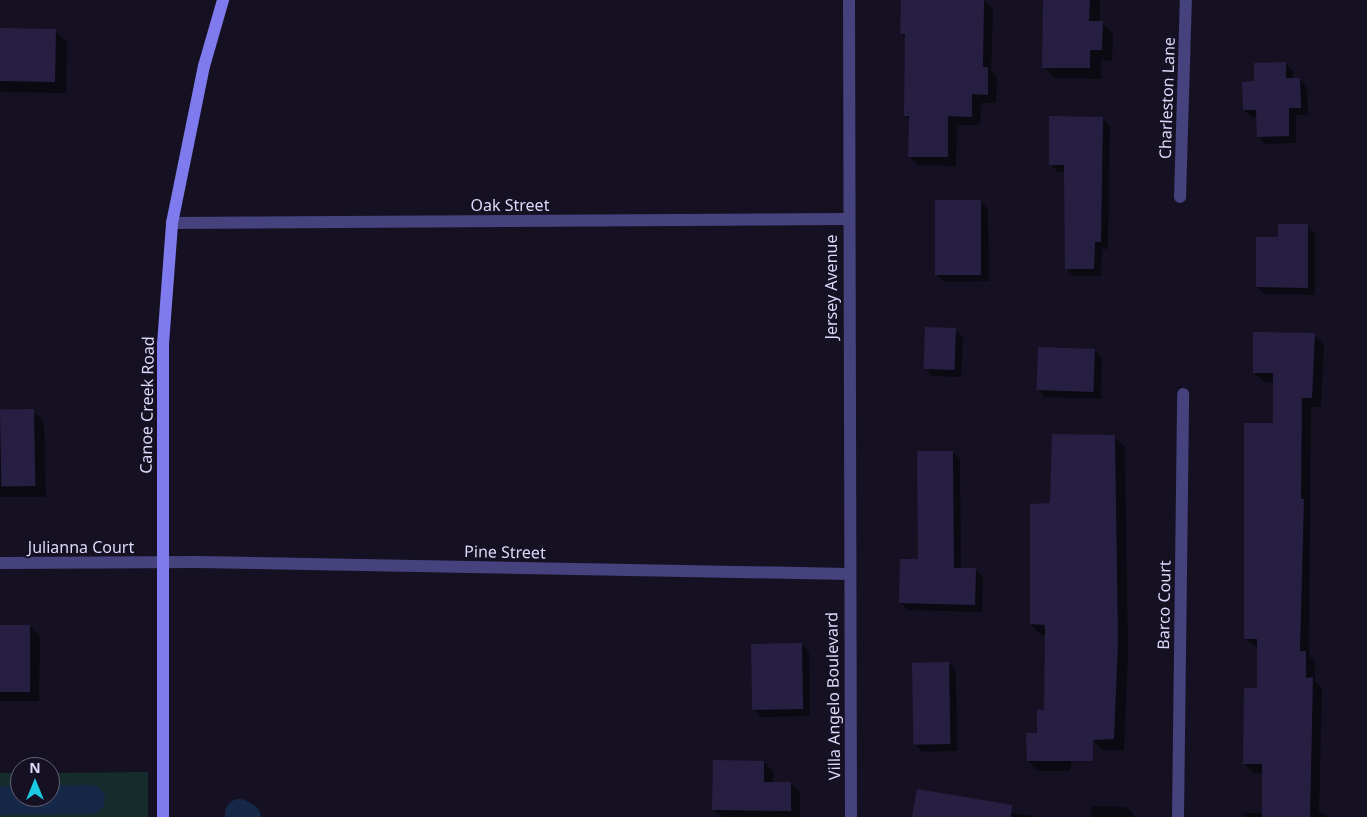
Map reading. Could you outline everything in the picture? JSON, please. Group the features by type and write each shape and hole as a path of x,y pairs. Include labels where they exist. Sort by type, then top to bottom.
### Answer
{"main road":[{"name":"Canoe Creek Road","path":"163,817 163,344 172,223 204,66 223,0"}],"street":[{"name":"Jersey Avenue","path":"848,574 847,219 849,0"},
{"name":"Charleston Lane","path":"1180,197 1186,0"},
{"name":"Oak Street","path":"172,223 847,219"},
{"name":"Barco Court","path":"1178,817 1183,394"},
{"name":"Julianna Court","path":"0,563 162,563"},
{"name":"Pine Street","path":"162,563 848,574"},
{"name":"Villa Angelo Boulevard","path":"848,574 851,817"}],"green space":[{"path":"148,772 148,817 0,817 0,773 10,773 10,807 60,807 60,773"}],"building":[{"path":"901,0 984,0 983,67 988,67 988,95 972,94 972,117 948,116 948,157 908,157 909,116 904,116 905,34 900,34"},
{"path":"1043,0 1090,0 1089,21 1103,21 1102,50 1090,50 1090,68 1042,68"},
{"path":"0,28 56,29 55,82 0,81"},
{"path":"1286,62 1286,78 1300,78 1301,108 1289,108 1289,136 1257,137 1256,110 1243,110 1242,82 1254,81 1254,63"},
{"path":"1049,116 1103,117 1101,242 1095,242 1094,269 1065,269 1064,165 1049,165"},
{"path":"935,200 981,200 981,275 935,275"},
{"path":"1278,224 1308,224 1308,288 1256,287 1256,237 1278,237"},
{"path":"925,327 956,328 955,370 924,369"},
{"path":"1253,332 1315,333 1312,398 1302,398 1301,499 1304,499 1300,651 1306,651 1306,678 1313,677 1310,817 1262,817 1262,764 1243,764 1244,688 1257,688 1257,639 1244,639 1244,423 1273,423 1273,373 1253,373"},
{"path":"1038,347 1095,349 1093,392 1036,390"},
{"path":"34,409 35,486 1,487 0,410"},
{"path":"1052,434 1115,435 1118,642 1114,739 1093,740 1093,761 1027,761 1026,733 1037,733 1037,710 1044,710 1045,625 1030,624 1030,504 1050,503"},
{"path":"917,451 953,451 954,568 976,568 975,605 899,603 900,559 918,559"},
{"path":"0,625 30,625 30,692 0,692"},
{"path":"802,643 803,709 752,710 751,644"},
{"path":"949,662 950,744 913,745 912,663"},
{"path":"713,760 764,761 764,782 791,782 791,811 712,810"},
{"path":"917,789 1012,805 1011,817 912,817"}],"waterway":[{"path":"0,800 90,799"},
{"path":"239,813 246,817"}]}
